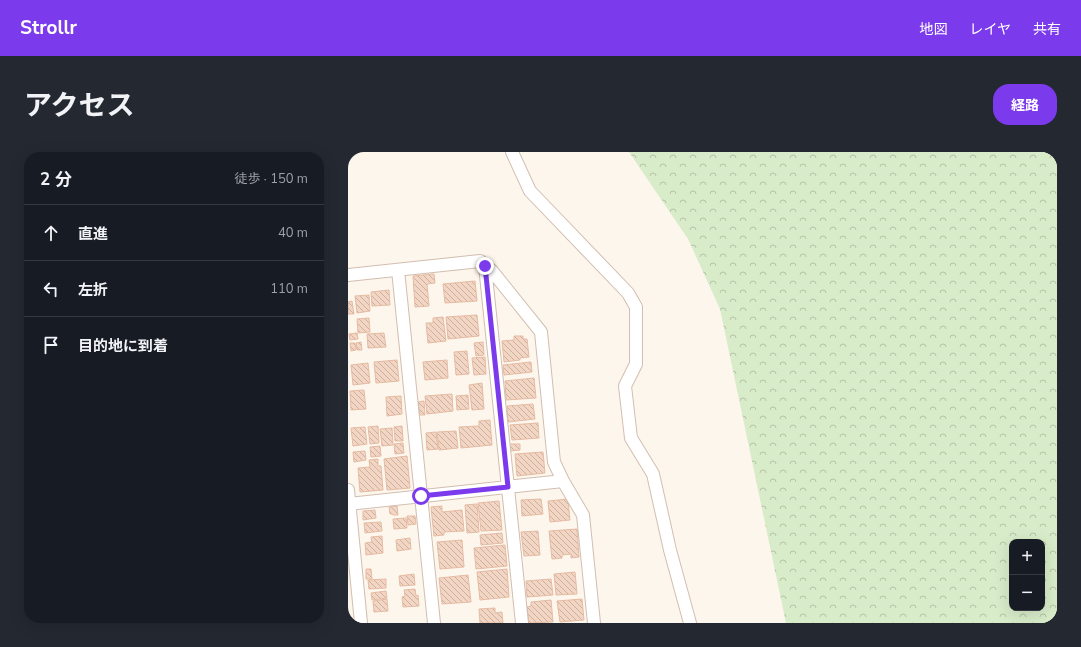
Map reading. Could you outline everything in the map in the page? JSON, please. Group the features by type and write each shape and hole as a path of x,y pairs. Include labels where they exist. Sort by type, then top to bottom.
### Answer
{"street":[{"path":"512,152 530,191 628,293 636,307 636,364 624,386 631,438 653,474 670,550 690,623"},
{"path":"348,275 480,262 492,271 541,332 554,462 563,481 583,515 594,623"},
{"path":"485,266 522,623"},
{"path":"398,270 434,623"},
{"path":"349,504 563,481"},
{"path":"348,490 361,623"}],"green space":[{"path":"629,152 1057,152 1057,623 786,623 720,309 688,239"}],"building":[{"path":"434,274 435,283 427,284 429,306 415,307 413,276"},
{"path":"475,281 477,301 445,303 443,284"},
{"path":"389,290 390,305 372,306 371,292"},
{"path":"369,295 370,311 357,313 355,296"},
{"path":"352,301 354,314 348,314 348,302"},
{"path":"477,315 479,336 448,339 446,317"},
{"path":"443,317 446,341 428,343 426,323 433,323 433,318"},
{"path":"369,318 370,332 358,333 357,319"},
{"path":"357,333 358,339 350,340 349,334"},
{"path":"384,333 386,347 368,348 367,334"},
{"path":"514,336 523,336 523,339 527,339 529,357 504,362 502,341 514,340"},
{"path":"361,342 362,350 357,350 356,343"},
{"path":"483,342 484,355 476,356 474,343"},
{"path":"350,343 355,343 356,350 351,351"},
{"path":"467,351 469,374 456,375 454,352"},
{"path":"485,357 486,374 474,375 472,358"},
{"path":"397,360 399,381 376,383 374,362"},
{"path":"447,360 448,378 425,380 423,362"},
{"path":"531,362 532,372 504,375 503,365"},
{"path":"368,363 370,383 353,385 351,365"},
{"path":"534,378 536,398 506,400 505,381"},
{"path":"482,383 484,409 472,410 469,385"},
{"path":"364,390 366,409 351,410 350,391"},
{"path":"452,394 453,411 427,414 425,396"},
{"path":"468,395 469,409 457,410 456,396"},
{"path":"401,396 402,414 387,416 386,397"},
{"path":"424,401 425,415 420,415 418,402"},
{"path":"533,404 535,419 508,422 507,406"},
{"path":"490,420 492,445 461,448 459,427 479,426 479,421"},
{"path":"538,423 539,438 512,440 510,425"},
{"path":"378,426 379,443 370,444 368,427"},
{"path":"402,426 403,441 395,441 394,427"},
{"path":"365,427 367,444 353,446 351,428"},
{"path":"392,428 393,445 382,446 380,429"},
{"path":"456,431 458,448 439,450 437,432"},
{"path":"436,432 438,449 427,450 426,433"},
{"path":"403,443 404,453 395,454 394,444"},
{"path":"509,444 520,444 520,450 510,451"},
{"path":"380,446 381,456 371,457 370,447"},
{"path":"365,451 366,460 354,462 353,452"},
{"path":"543,452 545,473 517,476 515,454"},
{"path":"407,456 410,488 387,490 384,459"},
{"path":"378,459 378,466 381,466 383,490 360,492 358,468 370,467 369,460"},
{"path":"541,499 543,514 522,516 521,500"},
{"path":"568,499 570,520 550,522 548,501"},
{"path":"499,501 502,530 481,531 478,503"},
{"path":"477,504 479,532 467,533 465,505"},
{"path":"397,506 398,515 390,514 389,507"},
{"path":"442,506 442,512 462,510 464,531 444,532 444,535 434,536 431,507"},
{"path":"375,510 376,518 363,520 363,511"},
{"path":"407,516 415,516 416,524 408,525"},
{"path":"406,518 407,528 394,529 393,519"},
{"path":"381,522 382,531 365,533 364,523"},
{"path":"577,529 579,557 571,558 571,554 562,555 562,558 552,559 549,531"},
{"path":"538,531 540,555 524,556 521,532"},
{"path":"502,533 503,543 481,545 480,535"},
{"path":"382,536 383,553 366,555 365,543 372,542 371,537"},
{"path":"410,538 411,549 397,551 396,540"},
{"path":"462,540 464,567 440,569 437,542"},
{"path":"505,545 507,566 476,569 474,548"},
{"path":"366,569 371,569 372,579 366,579"},
{"path":"507,569 509,597 480,600 477,572"},
{"path":"575,572 577,594 556,595 554,574"},
{"path":"414,574 415,585 400,586 399,576"},
{"path":"468,575 471,602 442,604 439,578"},
{"path":"386,579 386,588 369,589 368,580"},
{"path":"551,579 553,595 527,597 526,581"},
{"path":"415,589 416,596 418,595 419,606 403,607 402,597 405,596 404,590"},
{"path":"386,591 387,598 372,600 371,593"},
{"path":"387,599 388,611 374,612 373,601"},
{"path":"582,599 584,620 560,622 557,601"},
{"path":"551,600 553,622 529,623 527,607 531,606 531,602"},
{"path":"495,608 495,613 502,612 503,623 480,623 479,609"}],"route":[{"path":"421,496 508,487 485,266"}]}
